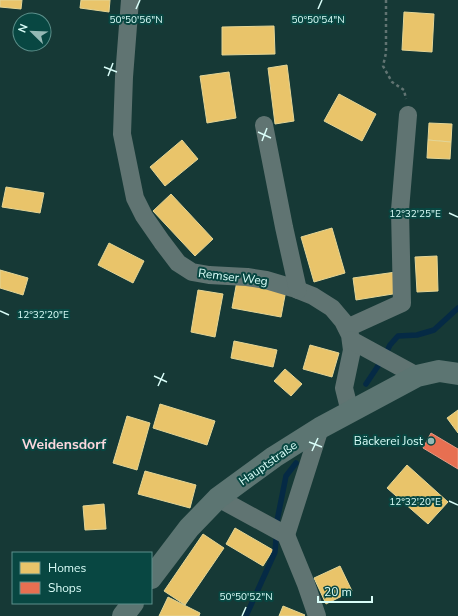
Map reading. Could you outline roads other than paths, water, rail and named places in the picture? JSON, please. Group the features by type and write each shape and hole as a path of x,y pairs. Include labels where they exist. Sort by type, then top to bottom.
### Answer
{"main road":[{"name":"Hauptstraße","path":"152,577 189,528 218,498 274,457 320,428 417,376 440,371 458,374"},
{"path":"123,616 132,604"}],"street":[{"name":"Remser Weg","path":"130,0 124,77 122,134 136,198 144,216 178,263 192,272 209,276 246,277 266,280 298,290 313,296 332,308 343,321 349,334"},
{"path":"349,334 402,303 400,210 408,115"},
{"path":"264,125 298,290"},
{"path":"349,334 398,367 417,376"},
{"path":"349,334 352,350 344,388 350,412"},
{"path":"286,535 320,428"},
{"path":"218,498 286,535 317,616"}],"waterway":[{"path":"385,355 390,345 398,336 417,335 434,330 458,308"},
{"path":"366,384 380,363"},
{"path":"277,521 286,476 296,463"},
{"path":"246,616 275,552 276,539"}],"place":[{"name":"Bäckerei Jost","path":"431,441"}],"district":[{"name":"Weidensdorf","path":"64,444"}]}
